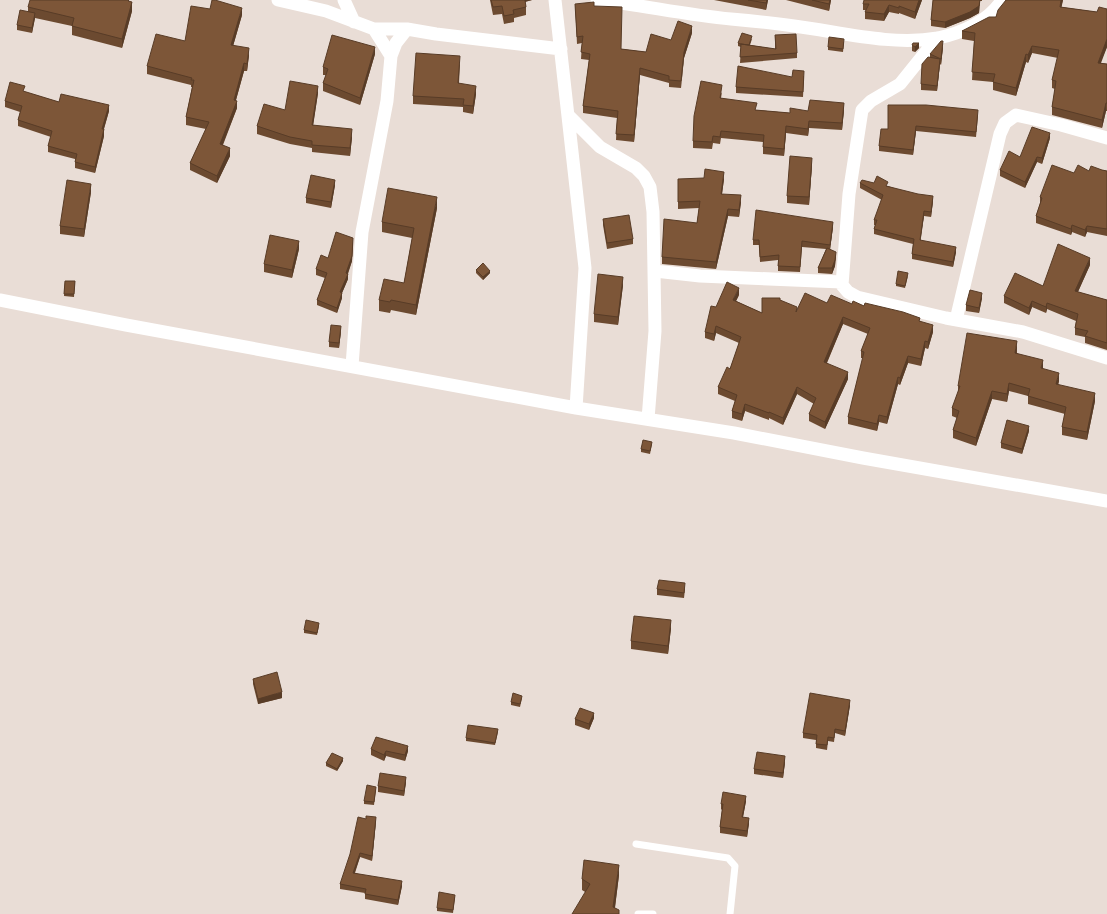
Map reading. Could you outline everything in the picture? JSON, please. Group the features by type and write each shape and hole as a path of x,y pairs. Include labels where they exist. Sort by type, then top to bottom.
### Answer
{"street":[{"path":"278,0 310,4 374,29 407,29 436,34 561,49"},
{"path":"326,11 339,0"},
{"path":"344,0 354,22"},
{"path":"555,0 585,268 576,408"},
{"path":"597,0 731,19 785,24 860,37 911,39 937,38 966,29 992,12 1002,0"},
{"path":"374,29 390,56"},
{"path":"352,366 362,232 387,101 390,56 396,43 407,29"},
{"path":"937,38 900,84 871,101 862,110 849,194 842,282 844,288 857,297 956,320 1023,332 1107,358"},
{"path":"911,39 923,55"},
{"path":"568,115 600,147 628,162 644,176 650,187 653,212 655,331 648,419"},
{"path":"956,320 1000,134 1005,123 1016,115 1061,125 1107,138"},
{"path":"654,271 700,276 842,282"},
{"path":"0,300 126,325 576,408 648,419 1107,501"}],"lane":[{"path":"636,844 728,858 735,866 730,914"},
{"path":"638,914 653,914"}],"building":[{"path":"30,0 129,0 128,1 132,2 122,39 72,26 74,18 28,7"},
{"path":"212,0 242,8 231,45 249,48 247,64 244,63 234,100 237,101 220,144 230,148 217,176 190,163 209,122 186,117 194,80 191,80 192,78 147,66 156,34 185,41 191,6 210,9"},
{"path":"491,0 525,0 526,7 513,10 514,14 504,16 502,6 493,7"},
{"path":"748,0 767,0 766,3"},
{"path":"812,0 830,0 829,4"},
{"path":"864,0 919,0 915,12 899,6 899,8 889,5 884,14 865,12 869,4 863,4"},
{"path":"933,0 980,0 979,6 970,12 945,22 931,20"},
{"path":"1006,0 1061,0 1060,7 1097,12 1099,7 1107,9 1107,39 1098,63 1107,64 1107,103 1102,120 1052,107 1056,81 1052,80 1059,50 1032,46 1028,55 1026,54 1016,88 993,82 995,74 972,72 975,33 962,31 989,17 996,17 998,10"},
{"path":"594,2 594,6 622,7 621,49 646,52 651,34 671,40 678,21 692,26 684,52 681,81 669,80 669,76 640,68 634,135 616,134 618,111 583,106 590,54 581,52 583,36 577,37 575,4"},
{"path":"20,10 35,13 32,28 17,25"},
{"path":"742,33 752,36 749,45 738,43"},
{"path":"796,34 797,53 740,57 741,44 776,49 775,35"},
{"path":"332,35 375,47 360,98 323,83 328,69 323,67"},
{"path":"829,37 844,39 843,49 828,47"},
{"path":"941,41 943,41 941,59 930,54"},
{"path":"913,43 919,43 915,47 912,45"},
{"path":"416,53 460,56 458,83 476,86 473,106 463,105 464,99 413,96"},
{"path":"928,57 940,59 937,86 921,84 922,64"},
{"path":"738,66 792,77 793,70 804,71 803,92 736,87"},
{"path":"290,81 318,86 312,125 352,129 350,148 312,145 312,141 290,137 257,126 264,104 285,110"},
{"path":"701,81 722,85 720,98 757,103 755,110 790,113 790,108 808,111 810,100 844,103 842,123 809,121 808,129 786,126 784,149 763,147 764,135 721,131 720,137 713,136 712,142 693,141 694,116"},
{"path":"10,82 25,86 23,91 59,102 61,94 109,105 102,129 104,129 95,167 75,162 77,154 48,146 52,131 18,120 22,106 5,101"},
{"path":"888,105 926,105 978,110 976,132 916,126 913,150 879,146 881,129 888,129"},
{"path":"1032,127 1050,133 1042,158 1037,157 1025,182 1000,170 1009,151 1020,157"},
{"path":"790,156 812,158 809,197 787,196"},
{"path":"1052,165 1074,173 1078,165 1089,171 1091,166 1107,171 1107,229 1087,226 1085,230 1072,225 1071,229 1036,216 1042,198 1040,197"},
{"path":"705,169 724,172 721,194 741,195 739,210 728,209 716,262 662,257 664,219 697,223 700,201 678,202 678,179 704,178"},
{"path":"311,175 335,180 331,202 306,198"},
{"path":"877,176 888,182 886,186 933,196 931,212 924,211 920,240 956,247 953,262 912,254 914,239 874,229 877,220 874,220 883,195 860,183 862,180 874,183"},
{"path":"67,180 91,184 84,229 60,226"},
{"path":"388,188 437,197 416,305 391,300 390,302 379,300 384,279 404,283 414,228 382,222"},
{"path":"756,210 833,222 830,245 802,241 800,267 778,266 779,255 760,257 759,240 753,240"},
{"path":"629,215 633,239 607,243 603,219"},
{"path":"336,232 353,238 352,256 346,273 348,274 340,292 342,293 337,308 317,300 327,273 316,269 321,255 328,258"},
{"path":"270,235 299,241 292,270 264,264"},
{"path":"1058,244 1090,258 1075,291 1107,300 1107,343 1085,336 1088,331 1075,328 1078,314 1047,303 1046,307 1032,301 1029,308 1004,296 1015,273 1043,286"},
{"path":"827,248 836,252 832,268 818,268"},
{"path":"483,263 490,271 483,277 476,270"},
{"path":"898,271 908,273 905,286 896,284"},
{"path":"598,274 623,277 618,317 594,314"},
{"path":"65,281 75,281 74,294 64,294"},
{"path":"727,282 739,288 733,300 762,313 762,298 780,298 780,300 797,307 796,312 805,293 827,303 831,295 852,304 853,301 864,306 865,303 903,312 920,318 919,321 933,325 928,342 925,341 921,359 908,356 900,378 898,377 887,417 879,415 877,424 848,417 864,352 861,351 870,328 843,317 824,362 848,372 825,422 809,414 816,398 797,387 783,418 745,404 742,414 732,411 737,395 718,387 727,367 730,369 741,337 716,326 714,334 705,332 711,306 716,307"},
{"path":"970,290 982,293 979,308 966,305"},
{"path":"331,325 341,326 339,343 329,342"},
{"path":"967,333 1017,341 1015,353 1043,360 1041,368 1059,373 1056,384 1095,393 1087,432 1062,427 1066,407 1028,396 1030,389 1009,383 1007,394 992,391 976,438 953,430 959,411 952,408 960,386 958,386"},
{"path":"1007,420 1029,426 1022,449 1001,443"},
{"path":"643,440 652,442 650,451 641,449"},
{"path":"659,580 685,583 684,593 657,589"},
{"path":"634,616 671,620 668,646 631,641"},
{"path":"306,620 319,623 317,633 304,630"},
{"path":"277,672 282,692 258,699 253,679"},
{"path":"513,693 522,696 520,704 511,702"},
{"path":"810,693 850,700 845,731 835,729 834,738 828,737 827,745 816,744 817,735 803,733"},
{"path":"580,708 594,713 589,724 575,719"},
{"path":"468,725 498,729 495,743 466,738"},
{"path":"376,737 408,746 405,755 386,751 384,755 371,749"},
{"path":"757,752 785,756 783,773 754,769"},
{"path":"332,753 343,758 337,769 326,763"},
{"path":"380,773 406,777 404,791 378,786"},
{"path":"367,785 376,787 374,802 364,801"},
{"path":"723,792 746,796 742,817 749,818 747,831 720,827"},
{"path":"366,816 376,817 372,856 360,853 353,873 402,881 398,900 365,894 366,889 340,884 350,854 358,817 366,819"},
{"path":"584,860 619,865 613,907 619,910 619,914 572,914 590,884 582,879"},
{"path":"439,892 455,895 453,910 437,908"}]}
